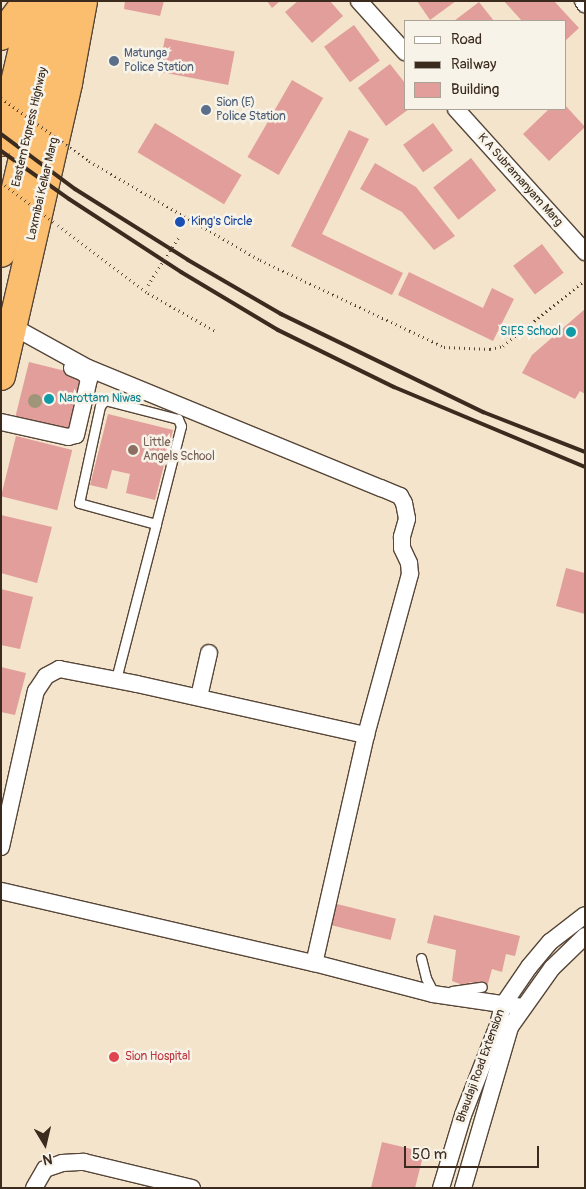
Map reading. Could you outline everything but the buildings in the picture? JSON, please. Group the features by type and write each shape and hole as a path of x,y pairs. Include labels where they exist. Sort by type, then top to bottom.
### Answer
{"highway":[{"path":"1,36 27,1"},
{"name":"Eastern Express Highway","path":"1,142 34,1"},
{"path":"60,1 68,83"},
{"name":"Eastern Express Highway","path":"1,253 60,1"},
{"name":"Laxmibai Kelkar Marg","path":"1,376 68,83 83,1"}],"street":[{"path":"359,1 404,51"},
{"name":"K A Subramanyam Marg","path":"457,110 585,252"},
{"path":"1,422 68,437 76,435 88,380 84,374 11,332"},
{"path":"11,332 100,373 400,496 407,510 402,548 409,564 410,574 366,735 314,963"},
{"path":"199,697 209,653"},
{"path":"1,847 5,814 36,691 46,676 59,669 116,679 366,735"},
{"path":"1,891 314,963 433,994 522,1008"},
{"name":"Bhaudaji Road Extension","path":"441,1188 462,1115 498,1025 502,1006 528,967 550,942 585,916"},
{"name":"Bhaudaji Road Extension","path":"463,1188 510,1027 552,968 585,936"},
{"path":"34,1188 45,1168 62,1163 84,1162 192,1188"}],"lane":[{"path":"116,679 156,524 180,421 105,400 100,406 79,502 156,524"},
{"path":"421,958 433,994 482,987"}],"path":[{"path":"1,98 90,161 260,260 444,347 490,349 503,346 585,280"},
{"path":"1,182 148,293 217,332"},
{"path":"148,285 178,238"}],"railway":[{"path":"1,134 75,189 188,260 281,314 483,412 585,452"},
{"path":"1,151 69,199 181,272 278,330 394,387 585,467"}],"place":[{"name":"Matunga Police Station","path":"114,61"},
{"name":"Sion (E) Police Station","path":"206,110"},
{"name":"King's Circle","path":"180,222"},
{"name":"SIES School","path":"571,332"},
{"name":"Narottam Niwas","path":"49,399"},
{"name":"Little Angels School","path":"133,450"},
{"name":"Sion Hospital","path":"114,1057"}]}
